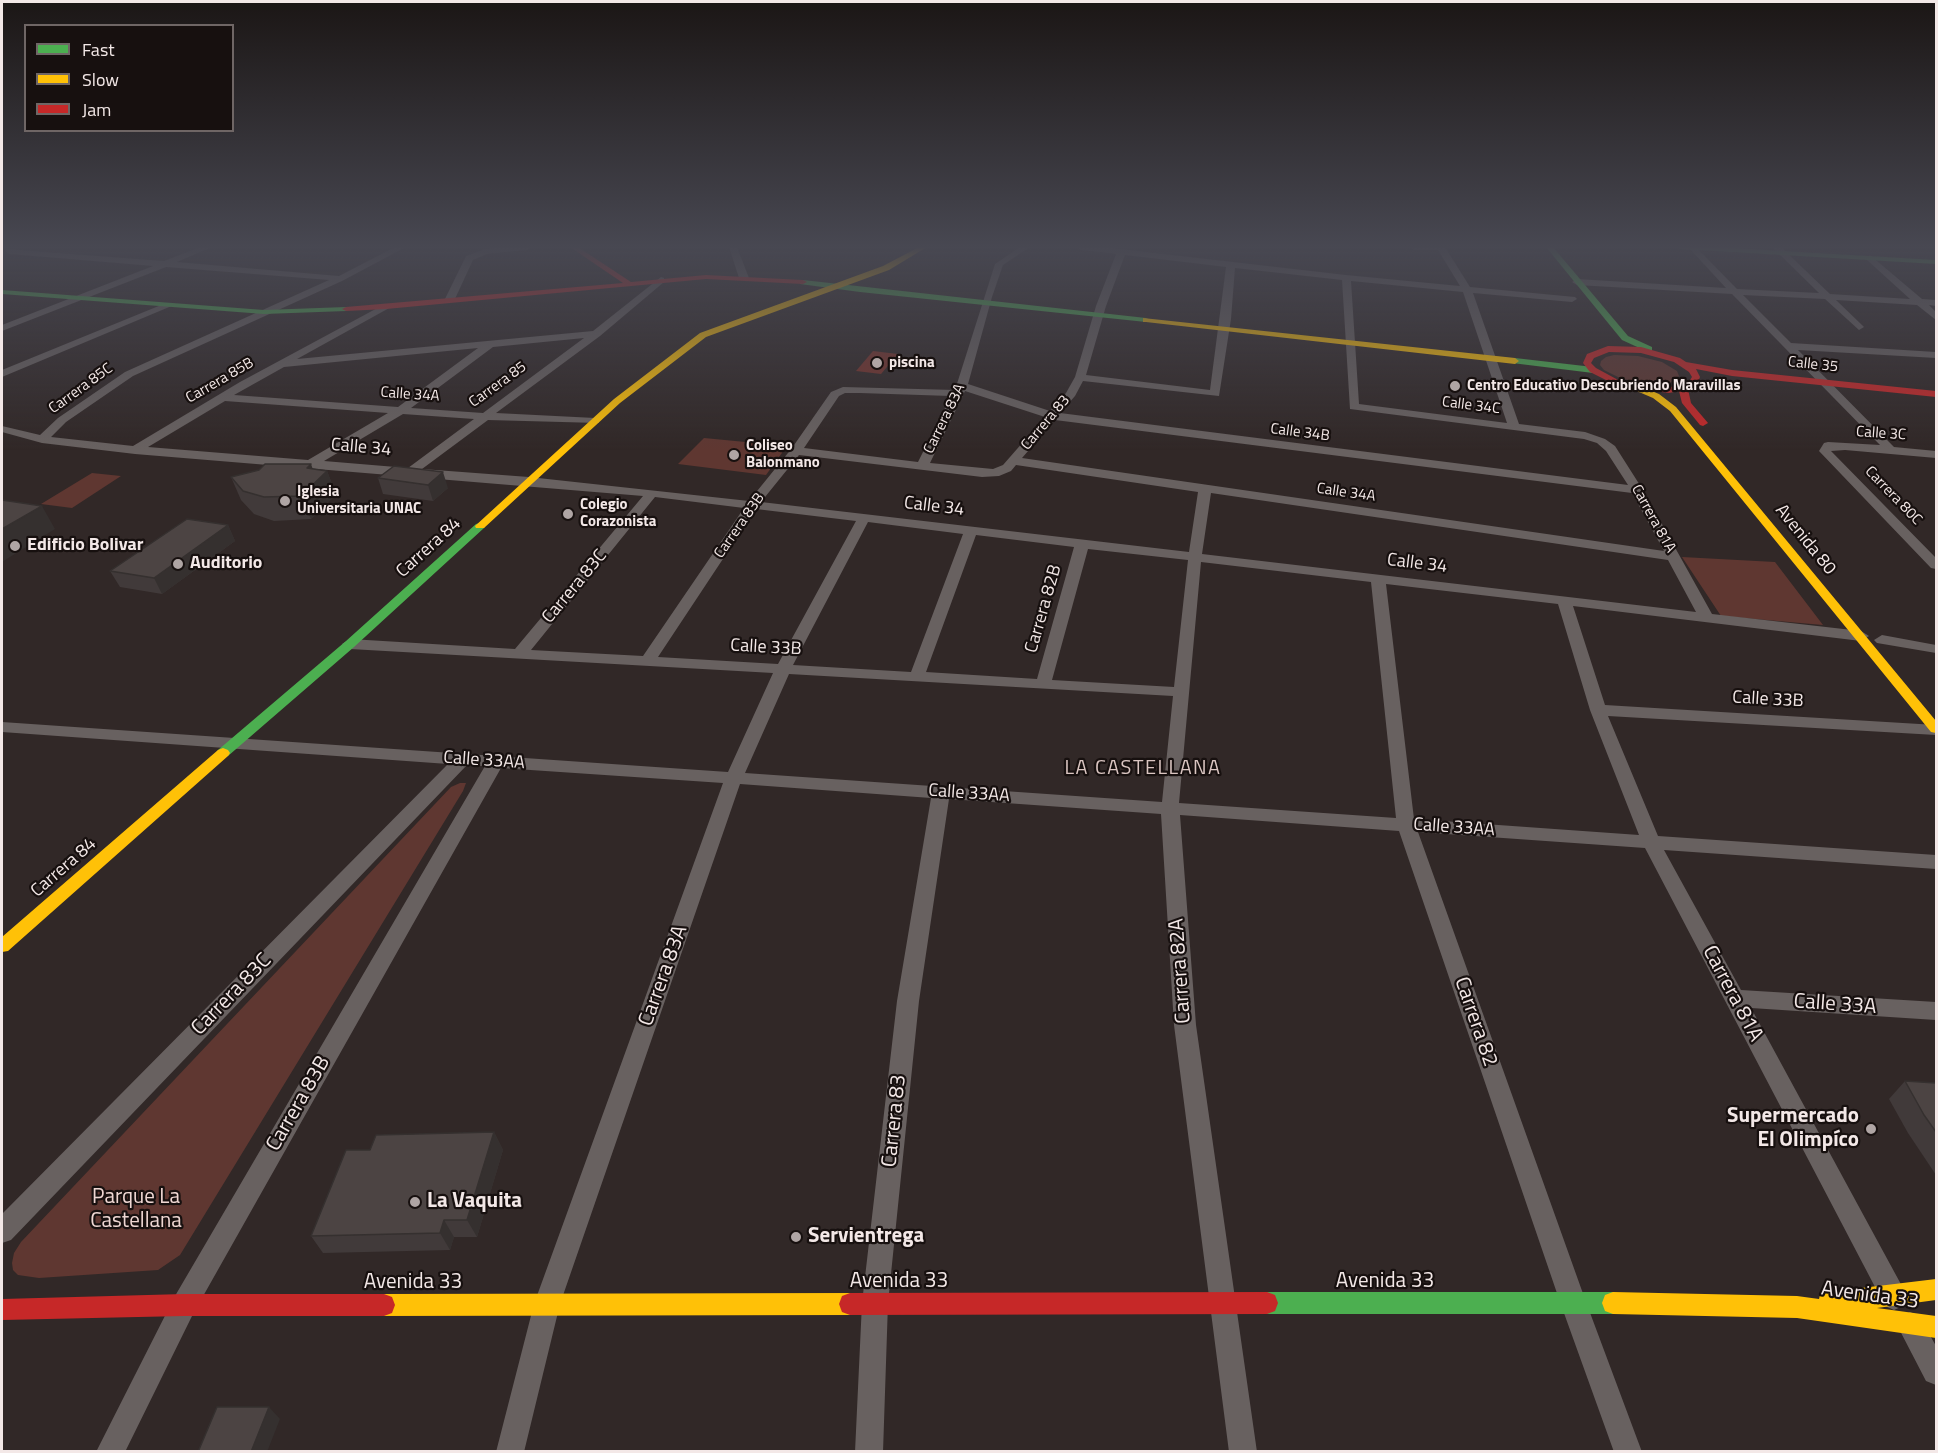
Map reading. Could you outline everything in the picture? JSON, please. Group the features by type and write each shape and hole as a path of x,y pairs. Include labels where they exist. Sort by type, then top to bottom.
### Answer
{"street":[{"path":"2,328 37,315"},
{"path":"2,374 145,315"},
{"name":"Carrera 85C","path":"42,439 62,420 129,374 258,315"},
{"name":"Carrera 85B","path":"135,450 222,397 371,315"},
{"name":"Carrera 85","path":"410,472 619,315"},
{"name":"Carrera 84","path":"2,946 285,698 350,644 644,378 703,335 759,315"},
{"name":"Carrera 83A","path":"922,466 961,390 982,315"},
{"name":"Carrera 83","path":"922,466 987,473 1001,471 1014,461 1071,394 1080,377 1099,315"},
{"path":"1127,315 1490,353 1593,370 1618,383 1635,387"},
{"path":"1080,377 1215,394 1226,315"},
{"path":"1348,315 1349,338"},
{"path":"1476,315 1514,427"},
{"path":"1605,315 1625,338 1666,356"},
{"path":"1758,315 1889,448"},
{"path":"1847,315 1859,327"},
{"path":"280,364 596,334"},
{"name":"Calle 34C","path":"1349,338 1354,407 1585,436"},
{"path":"1593,370 1587,363 1590,356 1606,343 1666,356"},
{"path":"312,464 400,411 490,344"},
{"path":"1789,346 1936,355"},
{"path":"1490,353 1590,356"},
{"name":"Calle 35","path":"1666,356 1686,365 1726,372 1936,402"},
{"path":"1686,365 1696,377 1689,385 1687,403 1730,456"},
{"name":"Calle 35","path":"1635,387 1661,390 1689,385 1737,383 1936,394"},
{"name":"Avenida 80","path":"1635,387 1656,396 1673,409 1936,729"},
{"name":"Calle 34B","path":"835,394 843,390 961,390 1053,416 1637,490"},
{"name":"Carrera 83B","path":"648,661 752,505 796,450 835,394"},
{"name":"Calle 34A","path":"222,397 483,417 595,421"},
{"name":"Calle 34","path":"2,429 42,439 135,450 652,493 1861,636"},
{"name":"Carrera 81A","path":"1585,436 1601,441 1611,449 1637,490 1706,617"},
{"name":"Calle 3C","path":"1825,451 1828,446 1889,448 1936,454"},
{"path":"796,450 922,466"},
{"name":"Carrera 80C","path":"1825,451 1936,565"},
{"name":"Calle 34A","path":"1014,461 1674,557"},
{"name":"Carrera 82A","path":"1205,489 1195,557 1170,808 1185,1025 1243,1452"},
{"name":"Carrera 83C","path":"520,653 652,493"},
{"name":"Carrera 83A","path":"510,1452 547,1304 734,778 783,669 864,518"},
{"path":"917,677 971,531"},
{"name":"Carrera 82B","path":"1043,684 1082,544"},
{"name":"Carrera 82","path":"1378,579 1406,825 1628,1452"},
{"name":"Carrera 81A","path":"1564,601 1598,710 1650,840 1936,1371"},
{"path":"1867,622 1896,656"},
{"path":"1882,640 1936,649"},
{"name":"Calle 33B","path":"350,644 1181,692"},
{"name":"Calle 33B","path":"1598,710 1936,729"},
{"name":"Calle 33AA","path":"2,727 1650,840 1936,862"},
{"name":"Carrera 83C","path":"2,1231 462,760"},
{"name":"Carrera 83B","path":"110,1452 184,1305 496,762"},
{"name":"Carrera 83","path":"869,1452 875,1303 908,1001 941,793"},
{"name":"Calle 33A","path":"1734,998 1936,1011"},
{"name":"Avenida 33","path":"1797,1307 1936,1290"},
{"name":"Avenida 33","path":"2,1310 184,1305 1573,1302 1797,1307 1936,1327"}],"green space":[{"path":"1638,356 1662,362 1677,371 1679,376 1670,383 1660,384 1622,379 1604,370 1600,365 1606,357"},
{"name":"Coliseo Balonmano","path":"704,438 787,446 766,475 678,464"},
{"path":"92,473 121,476 72,508 41,504"},
{"path":"1682,557 1775,562 1823,625 1721,616"},
{"name":"Parque La Castellana","path":"466,783 463,791 180,1255 158,1270 39,1278 18,1275 13,1270 12,1263 14,1253 21,1242 451,787"}],"shaded area":[{"name":"piscina","path":"873,351 898,354 881,374 856,371"}],"building":[{"path":"265,464 311,464 307,468 327,471 301,496 264,497 243,491 231,477 259,470"},
{"path":"394,466 443,472 428,485 378,478"},
{"path":"2,500 42,506 2,529"},
{"path":"187,519 228,525 154,578 110,571"},
{"path":"1905,1081 1936,1083 1936,1132 1924,1115"},
{"name":"La Vaquita","path":"494,1132 467,1220 444,1220 440,1233 311,1236 346,1150 370,1150 376,1135"},
{"path":"217,1407 269,1407 251,1452 198,1452"}],"traffic: fast":[{"path":"1096,315 1146,320"},
{"path":"1606,315 1625,338 1649,349"},
{"path":"1515,361 1593,370"},
{"path":"223,753 350,644 480,526"},
{"path":"1267,1303 1613,1303"}],"traffic: slow":[{"path":"480,526 617,401 703,335 758,315"},
{"path":"1146,320 1515,361"},
{"path":"1635,387 1656,396 1673,409 1936,729"},
{"path":"2,946 223,753"},
{"path":"1828,1303 1936,1290"},
{"path":"1613,1303 1797,1307 1936,1327"},
{"path":"384,1305 850,1304"}],"traffic: jam":[{"path":"1608,349 1641,350 1677,360 1693,371 1696,377 1694,382 1683,388 1669,390 1618,383 1593,370 1587,363 1590,356 1608,349"},
{"path":"1686,365 1732,373 1936,394"},
{"path":"1683,388 1687,403 1703,423"},
{"path":"850,1304 1267,1303"},
{"path":"2,1310 184,1305 384,1305"}],"place":[{"name":"piscina","path":"877,363"},
{"name":"Centro Educativo Descubriendo Maravillas","path":"1455,386"},
{"name":"Coliseo Balonmano","path":"734,455"},
{"name":"Iglesia Universitaria UNAC","path":"285,501"},
{"name":"Colegio Corazonista","path":"568,514"},
{"name":"Edificio Bolivar","path":"15,546"},
{"name":"Auditorio","path":"178,564"},
{"name":"Supermercado El Olimpíco","path":"1871,1129"},
{"name":"La Vaquita","path":"415,1202"},
{"name":"Servientrega","path":"796,1237"}],"district":[{"name":"LA CASTELLANA","path":"1143,769"}]}
